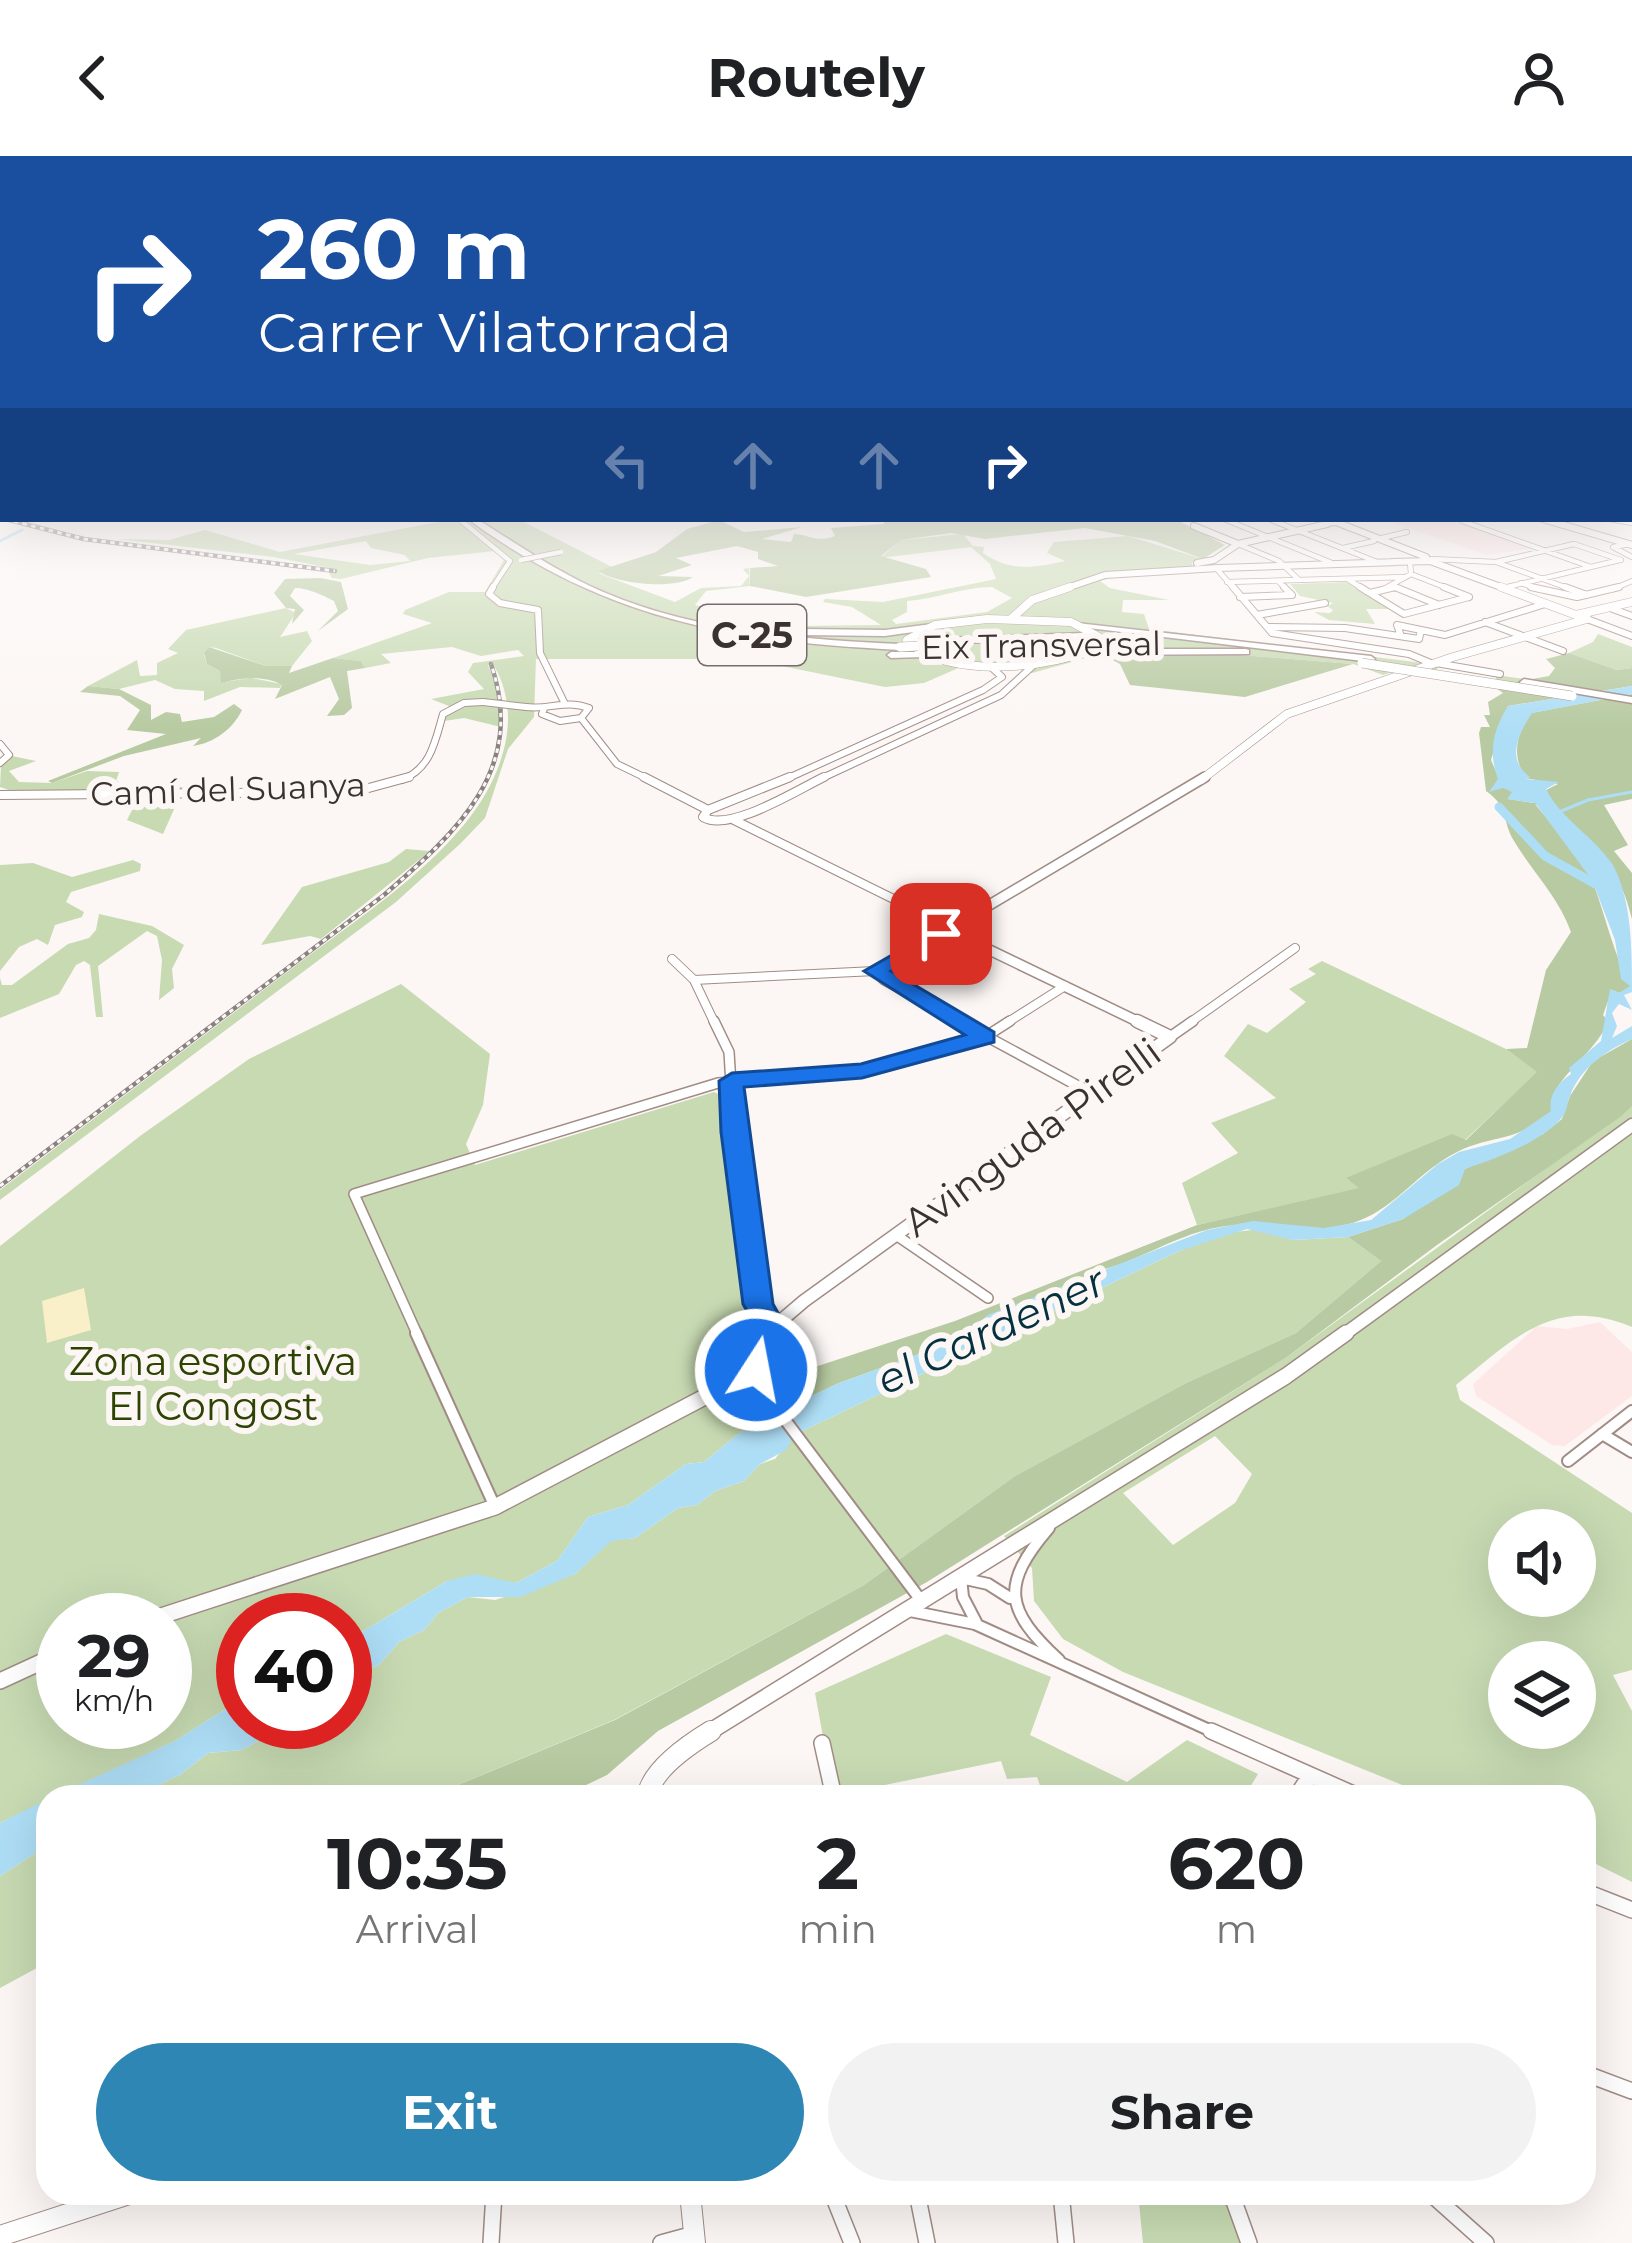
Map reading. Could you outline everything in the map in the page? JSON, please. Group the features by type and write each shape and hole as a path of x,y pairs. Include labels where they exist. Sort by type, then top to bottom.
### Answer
{"highway":[{"name":"Eix Transversal","path":"504,537 609,597 681,620 750,635 900,645"},
{"name":"Eix Transversal","path":"519,537 604,587 683,617 774,634 918,648 1083,634 1367,661 1524,682 1632,703"},
{"path":"609,597 677,625 763,646 830,654 918,648"},
{"path":"683,617 812,633 885,633 932,627"},
{"path":"1083,634 1367,661"},
{"path":"1094,652 1230,650 1367,661"},
{"name":"Eix Transversal","path":"1367,661 1632,703"}],"street":[{"path":"482,537 511,561 564,551"},
{"path":"1222,537 1285,565 1300,580"},
{"path":"1208,567 1238,544 1267,537"},
{"path":"1270,537 1332,563"},
{"path":"1316,537 1377,562"},
{"path":"1369,537 1632,636"},
{"path":"1343,548 1386,537"},
{"path":"1510,537 1592,566"},
{"path":"1011,619 1031,600 1105,575 1421,559 1496,562 1574,544 1621,560 1503,588"},
{"path":"1631,545 1613,547 1632,557"},
{"path":"1370,592 1395,587 1421,559"},
{"path":"511,561 489,594 500,603 538,610 540,653 551,667 564,702"},
{"path":"1482,562 1532,580"},
{"path":"1496,562 1594,598"},
{"path":"1208,567 1283,636 1500,674"},
{"path":"1227,582 1408,575 1469,597 1404,614 1344,579"},
{"path":"1344,579 1385,609"},
{"path":"1520,583 1547,595 1594,598 1632,580"},
{"path":"1240,597 1292,595 1278,581"},
{"path":"1395,587 1439,605"},
{"path":"694,980 875,971 1191,788 1287,714 1632,602"},
{"path":"1257,615 1325,603"},
{"path":"1401,637 1397,625 1445,634 1545,604"},
{"path":"1614,607 1632,614"},
{"path":"1023,612 1100,637 1100,646 1094,652 1036,663 985,664 918,648 907,640 932,627 1037,619"},
{"path":"1485,622 1563,652"},
{"path":"1269,627 1359,630 1419,639"},
{"path":"1353,646 1359,630"},
{"path":"1419,658 1421,630"},
{"path":"708,810 704,817 710,822 735,818 1001,695 1036,663"},
{"path":"581,718 617,764 708,810 983,690 1002,677 985,664"},
{"path":"564,702 587,706 588,713 553,721 542,714 564,702"},
{"name":"Camí del Suanya","path":"0,795 179,790 249,796 388,783 417,774 443,714 464,703 544,709"},
{"path":"0,743 10,754 0,764"},
{"path":"721,807 1170,1037"},
{"name":"Avinguda Pirelli","path":"746,1368 772,1329 1295,948"},
{"path":"672,959 694,980 725,1040 758,1304 772,1329"},
{"path":"875,971 1091,1093"},
{"path":"496,1507 354,1194 732,1081 862,1071 985,1037 1065,986"},
{"path":"650,1785 689,1744 1286,1376 1632,1126"},
{"path":"896,1235 988,1298"},
{"path":"709,1393 723,1370 746,1368"},
{"path":"192,1606 496,1507 709,1393 746,1368"},
{"path":"746,1368 905,1582 916,1607"},
{"path":"1568,1461 1632,1411"},
{"path":"1602,1434 1632,1452"},
{"path":"1010,1598 1018,1565 1057,1519"},
{"path":"962,1578 988,1584 1010,1598 1025,1629 1073,1671"},
{"path":"962,1578 963,1597 976,1622"},
{"path":"916,1607 976,1622 1073,1671 1331,1785"},
{"path":"0,1681 36,1664"},
{"path":"822,1743 831,1785"},
{"path":"1304,1785 1310,1776"},
{"path":"1596,1896 1632,1910"},
{"path":"1596,2078 1632,2091"},
{"path":"0,2236 94,2205"},
{"path":"490,2243 493,2205"},
{"path":"661,2243 695,2239 691,2205"},
{"path":"837,2205 852,2243"},
{"path":"919,2205 927,2243"},
{"path":"1062,2205 1066,2243"},
{"path":"1235,2205 1249,2243"},
{"path":"1443,2205 1486,2243"}],"shaded area":[{"path":"1436,537 1505,537 1534,548 1486,555"},
{"path":"1600,1322 1632,1352 1632,1396 1565,1446 1552,1445 1476,1396 1473,1384 1537,1326 1567,1329"}],"green space":[{"path":"230,537 280,552 357,537 554,537 612,567 599,573 675,602 701,588 741,586 749,576 743,569 749,568 750,586 706,591 695,605 764,623 881,625 852,607 823,602 883,602 996,579 990,564 971,547 880,558 901,540 966,537 973,546 984,547 983,553 993,559 1023,567 1065,561 1047,553 1054,542 1133,537 1203,559 1192,562 1193,570 1125,574 1100,581 1110,588 1169,600 1123,600 1122,612 1144,614 1149,629 1439,665 1435,674 1496,683 1496,675 1531,680 1493,686 1398,670 1383,675 1353,664 1178,650 1101,654 1032,673 963,666 924,683 885,687 747,659 536,659 534,717 508,749 485,818 460,844 396,902 0,1200 0,1190 423,867 469,819 494,777 505,745 508,712 493,664 488,665 503,702 501,727 464,718 437,722 449,706 431,699 484,689 468,672 473,663 524,656 518,650 481,656 452,647 381,654 391,663 365,668 361,661 333,658 432,623 403,614 405,610 449,592 485,592 504,560 495,551 428,558 341,579 329,573 335,569 273,557 117,539","holes":["366,541 371,548 405,555 410,561 370,565 294,554","992,587 1012,598 987,612 896,624 892,620 907,612 907,601 970,589"]},
{"path":"676,537 767,537 762,539 791,542 793,537 920,537 901,540 881,556 926,569 931,577 806,597 750,586 750,568 778,566 758,559 758,552 737,546 676,558 692,565 658,576 693,577 673,583 631,582 598,571 656,552"},
{"path":"1136,537 1210,537 1225,545 1203,559"},
{"path":"285,579 341,582 348,609 318,631 338,611 334,601 295,588 290,596 304,610 292,624 295,609 286,608 274,593"},
{"path":"1352,582 1391,609 1366,609 1375,624 1329,620 1314,612 1330,613 1333,610 1327,606 1333,603 1300,596 1290,584"},
{"path":"286,608 296,613 280,637 307,631 312,641 292,666 266,666 209,647 204,655 207,664 220,671 222,682 251,678 282,684 280,688 240,687 204,701 204,691 175,689 155,680 119,689 88,686 137,660 140,676 157,675 157,663 178,653 168,649 186,630"},
{"path":"1598,634 1632,647 1632,668 1617,670 1569,653 1593,642"},
{"path":"209,647 266,666 292,666 289,673 333,658 361,661 365,668 347,671 352,708 344,715 327,716 339,699 330,677 275,699 282,685 275,682 252,678 221,683 220,671 207,664 204,653"},
{"path":"1178,650 1353,664 1245,697 1130,685 1120,664 1101,654"},
{"path":"1569,653 1617,670 1632,668 1632,686 1508,706 1491,760 1503,788 1521,779 1529,784 1508,799 1534,803 1528,796 1532,793 1542,800 1546,812 1535,804 1587,870 1631,987 1619,993 1612,990 1603,1015 1608,1021 1557,1089 1552,1111 1515,1134 1459,1151 1366,1218 1326,1228 1239,1225 1192,1234 1093,1272 1082,1282 989,1315 958,1340 839,1383 778,1412 766,1395 818,1366 955,1321 1197,1225 1359,1188 1346,1178 1452,1134 1466,1140 1537,1072 1506,1049 1527,1048 1546,970 1571,932 1514,841 1499,803 1486,791 1479,733 1481,727 1490,727 1484,715 1490,715 1488,702 1503,693 1493,686 1549,676 1555,668 1546,659"},
{"path":"88,686 119,689 151,705 151,720 166,712 180,714 182,722 214,717 234,704 242,710 228,729 208,742 193,746 201,738 124,756 52,783 48,781 166,734 127,730 140,710 120,696 80,692"},
{"path":"1632,694 1632,799 1604,805 1628,845 1614,851 1632,873 1632,919 1608,864 1549,797 1546,790 1558,784 1525,778 1517,752 1531,713"},
{"path":"12,756 36,761 9,771 19,782 52,783 87,771 119,772 116,781 128,784 126,788 24,795 0,787 1,766"},
{"path":"184,787 163,834 127,820 143,788"},
{"path":"406,849 430,851 321,939 310,936 261,945 302,887 389,862"},
{"path":"133,860 141,864 140,871 71,892 66,902 84,912 82,917 55,925 48,945 37,939 19,947 0,971 0,865 33,863 72,877"},
{"path":"99,914 152,926 184,945 172,969 174,988 159,1000 162,960 157,936 147,931 98,966 103,1017 96,1017 90,965 84,961 76,965 59,994 0,1018 0,978 2,985 12,985 68,944 89,938"},
{"path":"1322,961 1506,1049 1538,1072 1465,1140 1347,1179 1361,1188 1197,1225 1182,1183 1238,1153 1211,1123 1276,1098 1224,1056 1248,1024 1267,1033 1306,1002 1289,989 1316,974 1308,969"},
{"name":"Zona esportiva El Congost","path":"401,984 490,1054 483,1105 466,1144 475,1165 714,1092 723,1096 752,1330 773,1348 778,1386 766,1395 778,1412 737,1435 704,1462 686,1464 628,1505 588,1517 557,1561 516,1583 447,1581 372,1626 372,1593 216,1593 216,1715 192,1730 192,1593 36,1593 36,1749 158,1749 81,1785 36,1785 36,1806 0,1823 0,1246 140,1136 249,1059"},
{"path":"1632,1039 1632,1106 1287,1357 927,1582 658,1731 607,1775 586,1785 458,1785 615,1720 864,1585 1015,1476 1186,1383 1296,1333 1381,1261 1348,1237 1403,1219 1465,1169 1543,1134 1562,1119 1570,1096 1593,1061"},
{"path":"1632,1106 1632,1327 1604,1318 1557,1319 1517,1338 1456,1385 1460,1400 1632,1513 1632,1670 1613,1675 1632,1711 1632,1882 1596,1864 1596,1785 1402,1785 1123,1672 1063,1639 1034,1601 1032,1568 1004,1536 1287,1357","holes":["1215,1436 1252,1474 1235,1503 1173,1545 1123,1493"]},
{"path":"1261,1229 1293,1240 1348,1237 1381,1261 1296,1333 1186,1383 1015,1476 864,1585 614,1720 458,1785 159,1785 208,1753 372,1749 372,1668 399,1642 424,1630 438,1613 468,1597 495,1600 575,1574 611,1540 635,1538 678,1508 697,1505 715,1491 744,1481 760,1464 775,1459 794,1435 1225,1233"},
{"path":"946,1634 1051,1677 1030,1735 1127,1782 1187,1740 1258,1774 1251,1785 1040,1785 1037,1777 1007,1779 1001,1761 885,1785 832,1785 815,1693"},
{"path":"36,1853 36,1968 0,1988 0,1876"},
{"path":"1139,2205 1226,2205 1240,2243 1143,2243"}],"sand":[{"path":"84,1288 91,1330 47,1343 42,1301"}],"water":[{"name":"el Cardener","path":"1632,686 1632,694 1532,713 1517,746 1518,762 1530,777 1526,779 1559,782 1546,789 1552,800 1613,865 1630,926 1632,992 1624,995 1632,1010 1619,1004 1612,1013 1617,1026 1612,1038 1632,1026 1632,1039 1587,1069 1564,1115 1549,1130 1515,1150 1465,1169 1459,1185 1403,1219 1348,1237 1293,1240 1247,1229 1179,1251 794,1435 786,1450 760,1464 744,1481 715,1491 697,1505 678,1508 635,1538 611,1541 575,1574 520,1597 468,1597 438,1613 424,1630 399,1642 372,1668 372,1626 447,1581 475,1574 516,1583 557,1561 588,1517 628,1505 686,1464 704,1462 737,1435 839,1383 958,1340 988,1315 1207,1230 1253,1221 1324,1228 1371,1220 1438,1164 1459,1152 1510,1139 1551,1111 1553,1095 1571,1074 1569,1068 1601,1041 1610,989 1619,993 1630,986 1621,979 1615,940 1592,880 1535,803 1507,799 1512,792 1503,788 1489,792 1498,779 1494,741 1508,706"},
{"path":"216,1715 216,1749 244,1749 208,1753 159,1785 78,1785 157,1749 192,1749 192,1730"},
{"path":"36,1805 36,1853 0,1876 0,1823"}],"waterway":[{"path":"0,541 7,537"},
{"path":"1559,812 1588,800 1632,792"},
{"path":"1499,807 1545,856 1601,887"}],"railway":[{"path":"78,537 335,571"},
{"path":"0,1186 384,895 437,847 479,795 492,766 500,735 500,701 491,664"}],"route":[{"path":"756,1370 754,1361 772,1329 758,1304 734,1132 732,1081 862,1071 985,1037 883,980 875,971 941,934"}]}
